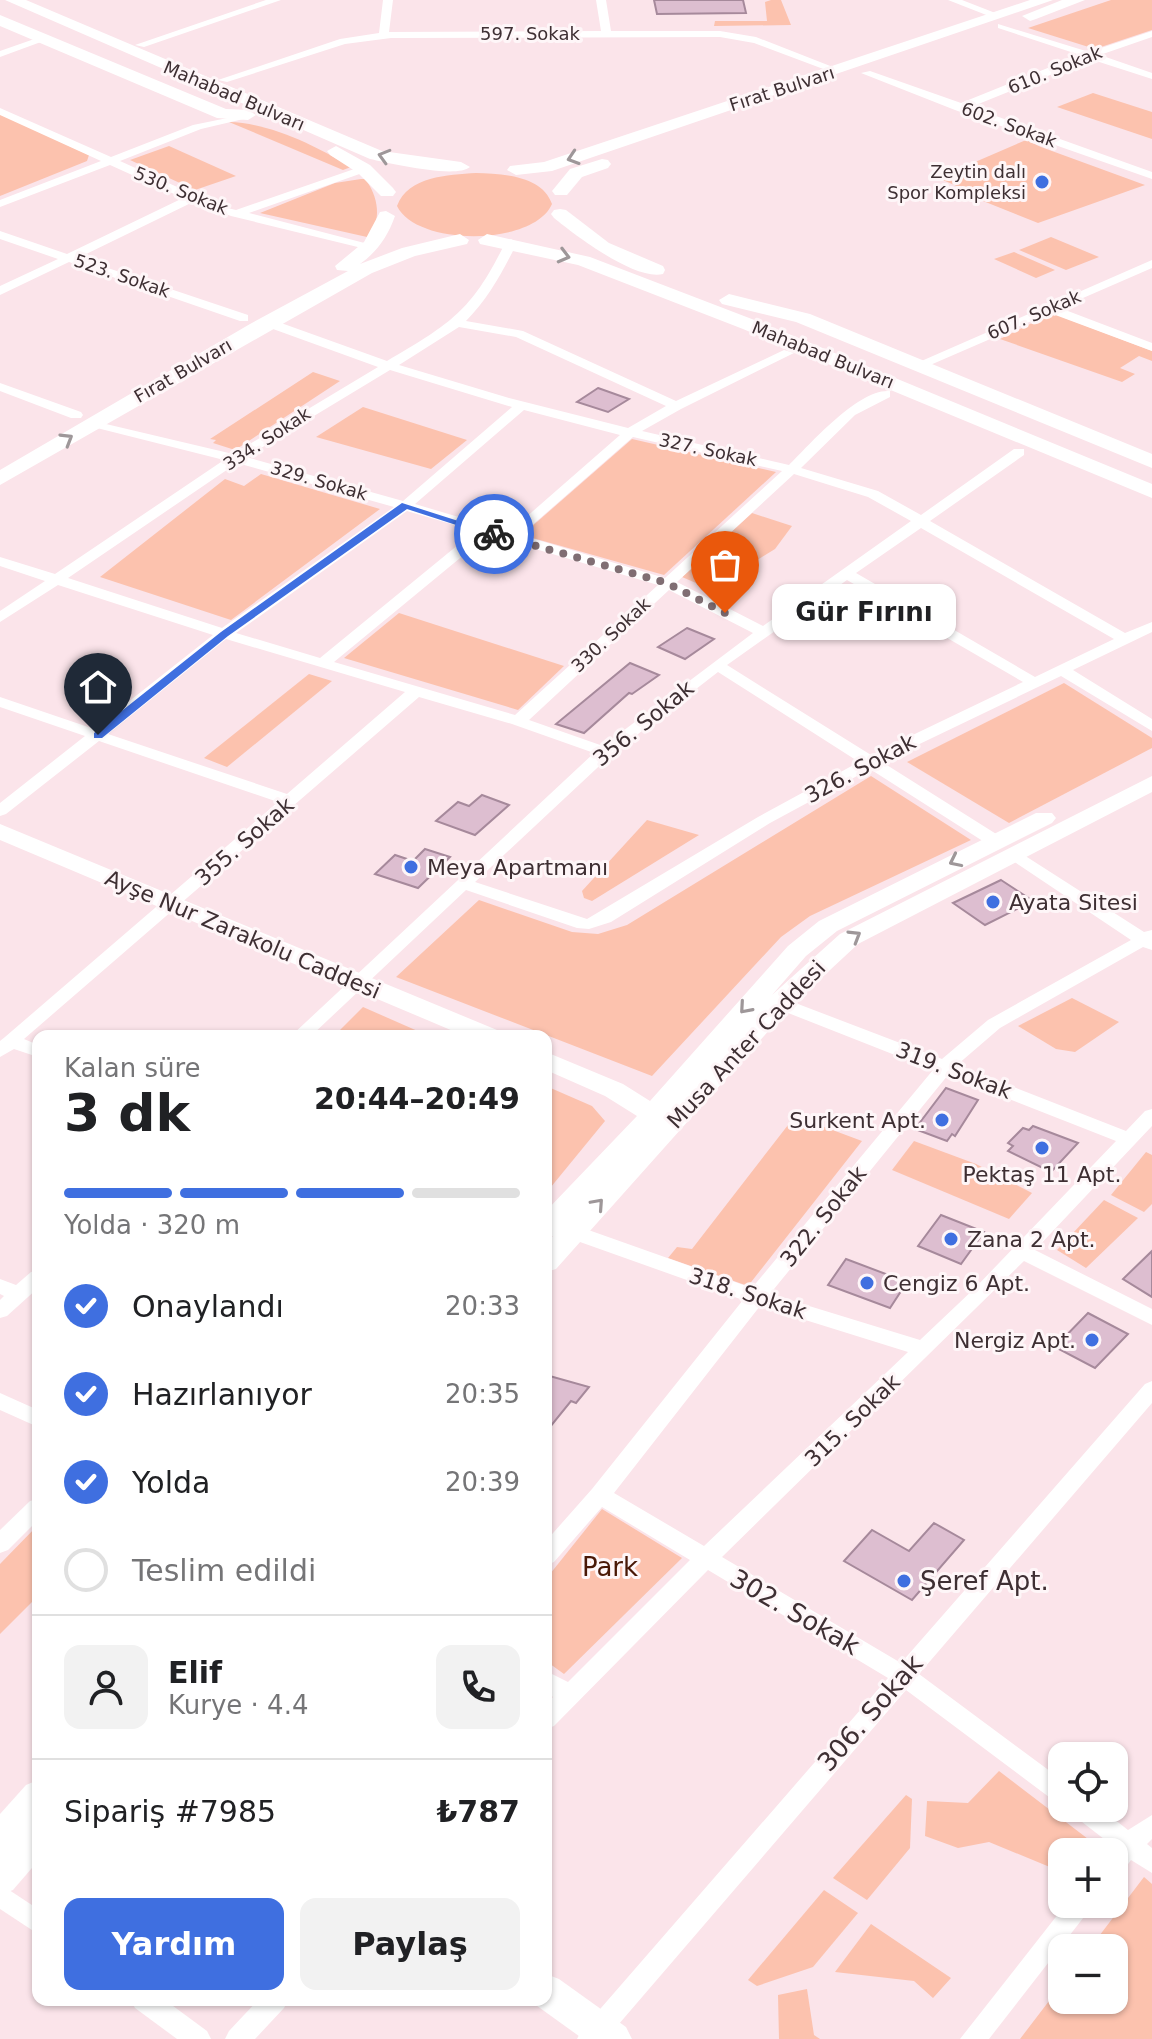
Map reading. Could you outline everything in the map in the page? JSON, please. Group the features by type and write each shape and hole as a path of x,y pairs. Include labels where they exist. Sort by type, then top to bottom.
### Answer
{"main road":[{"name":"Mahabad Bulvarı","path":"13,0 376,155 402,161 489,168"},
{"name":"Fırat Bulvarı","path":"561,191 576,173 866,73 1000,21 1045,0"},
{"name":"Fırat Bulvarı","path":"489,168 546,167 838,71 1077,0"},
{"name":"Mahabad Bulvarı","path":"0,10 328,147 364,169 398,184"},
{"path":"38,11 70,17 223,80 268,101 272,112"},
{"path":"0,20 223,114 248,115"},
{"path":"489,168 535,175 561,191 565,203 560,214 537,229 487,240 460,240 410,231 386,216 382,200 398,184 489,168"},
{"name":"Mahabad Bulvarı","path":"560,214 602,247 720,305 1152,492"},
{"name":"Fırat Bulvarı","path":"0,458 85,419 266,322 358,266 386,216"},
{"name":"Fırat Bulvarı","path":"0,479 85,419 244,318 358,266 460,240"},
{"name":"Mahabad Bulvarı","path":"487,240 583,261 720,305 1152,474"},
{"path":"1152,462 803,318 720,305 720,322 1152,509"},
{"name":"Musa Anter Caddesi","path":"553,1227 779,1003 849,939 1004,847 1152,767"},
{"name":"Musa Anter Caddesi","path":"664,1118 743,1009 807,942 828,926 864,906 1152,783"},
{"name":"Ayşe Nur Zarakolu Caddesi","path":"0,831 473,1030"},
{"path":"552,1063 614,1090 664,1118"},
{"path":"0,1839 32,1802"},
{"path":"0,1879 32,1843"},
{"path":"552,1996 600,2036"}],"street":[{"path":"140,45 276,0"},
{"path":"384,35 388,0"},
{"path":"601,0 606,34"},
{"path":"953,0 1000,21 1152,76"},
{"name":"610. Sokak","path":"959,108 1090,55 1152,34"},
{"name":"597. Sokak","path":"223,80 344,41 384,35 738,36 838,71"},
{"path":"0,54 44,39"},
{"name":"602. Sokak","path":"866,73 1152,176"},
{"name":"530. Sokak","path":"0,111 105,160 235,214 370,246"},
{"path":"0,204 105,160 197,127 248,115"},
{"path":"235,214 364,169"},
{"path":"0,291 192,198"},
{"name":"523. Sokak","path":"0,235 244,318"},
{"name":"334. Sokak","path":"0,618 235,458 458,323 470,313 494,281 511,243"},
{"name":"607. Sokak","path":"916,366 1152,264"},
{"path":"1049,308 1152,347"},
{"name":"327. Sokak","path":"266,322 520,407 792,469 866,491 899,505 920,521 1123,638"},
{"path":"458,323 519,334 676,406"},
{"path":"510,538 630,433 676,406 788,353"},
{"name":"329. Sokak","path":"0,387 85,419 406,505 484,531 667,583 765,633"},
{"name":"330. Sokak","path":"518,721 850,412 885,394"},
{"path":"0,811 224,634 406,505 520,407"},
{"name":"356. Sokak","path":"306,1030 605,752 717,665 1019,452"},
{"path":"323,663 484,531"},
{"path":"0,561 224,634 518,721 605,752"},
{"path":"847,574 1033,682"},
{"name":"326. Sokak","path":"464,884 577,923 589,924 625,909 759,823 868,763 1152,626"},
{"path":"717,665 1149,940"},
{"path":"1060,669 1152,726"},
{"name":"355. Sokak","path":"5,1046 415,692"},
{"path":"0,702 290,801"},
{"name":"322. Sokak","path":"552,1549 600,1495 756,1297 945,1066 994,1024 1149,940"},
{"name":"319. Sokak","path":"779,1003 1129,1139"},
{"path":"5,1046 32,1050"},
{"name":"315. Sokak","path":"552,1713 705,1559 1023,1252 1152,1115"},
{"name":"318. Sokak","path":"553,1227 756,1297 924,1349"},
{"path":"1023,1252 1152,1318"},
{"path":"0,1311 9,1290 32,1280"},
{"name":"306. Sokak","path":"600,2036 903,1675 1148,1400"},
{"path":"0,1401 32,1416"},
{"name":"302. Sokak","path":"600,1495 903,1675 1048,1783"},
{"path":"0,1544 32,1513"},
{"path":"552,1684 569,1695"},
{"path":"1101,1822 1152,1862"},
{"path":"1128,1846 1152,1825"},
{"path":"0,1895 32,1919"},
{"path":"973,2039 1070,1918"},
{"path":"152,2006 198,2039"},
{"path":"238,2039 269,2006"}],"green space":[{"path":"781,0 791,25 714,26 715,21 767,21 765,2"},
{"path":"1111,0 1152,0 1152,30 1095,49 1028,28"},
{"path":"1093,93 1152,112 1152,139 1057,107"},
{"path":"0,114 89,155 87,161 0,196"},
{"path":"229,122 277,131 351,167 343,170"},
{"name":"Zeytin dalı Spor Kompleksi","path":"1026,140 1145,185 1038,223 953,189 959,187 938,178"},
{"path":"169,146 236,176 195,190 130,160"},
{"path":"476,173 509,176 530,182 547,194 552,204 541,218 523,228 475,236 427,229 409,219 397,206 402,196 419,183 442,176"},
{"path":"365,179 377,208 375,224 367,237 260,213 335,183"},
{"path":"1051,237 1099,257 1066,270 1019,250"},
{"path":"1014,252 1055,270 1036,278 994,259"},
{"path":"1052,313 1152,351 1152,361 1139,356 1120,368 1135,374 1122,382 1000,339"},
{"path":"313,372 340,381 235,450 213,443 216,440 210,439"},
{"path":"363,407 467,440 431,469 316,437"},
{"path":"632,439 776,472 664,575 522,535"},
{"path":"261,474 380,509 231,620 100,577 225,479 244,486"},
{"path":"752,513 792,526 775,549 710,589 682,577"},
{"path":"399,613 564,666 518,710 344,658"},
{"path":"309,674 332,681 227,767 204,758"},
{"path":"1064,683 1152,738 1152,748 1009,823 907,762"},
{"path":"871,776 971,840 810,916 781,937 652,1076 552,1037 552,1030 533,1030 396,977 479,900 572,932 598,934 627,925"},
{"path":"647,820 699,835 592,901 584,898 582,891"},
{"path":"1072,998 1119,1022 1075,1052 1056,1049 1018,1026"},
{"path":"363,1007 415,1030 340,1030"},
{"path":"552,1089 592,1106 605,1121 552,1186"},
{"path":"795,1116 862,1141 748,1286 668,1258 677,1247 692,1249"},
{"path":"914,1141 976,1164 1032,1193 1009,1219 892,1170"},
{"path":"1146,1152 1152,1155 1152,1204 1144,1212 1111,1195"},
{"path":"1104,1200 1138,1218 1086,1268 1057,1250"},
{"name":"Park","path":"602,1509 682,1558 564,1674 552,1665 552,1572"},
{"path":"32,1531 32,1602 0,1634 0,1564"},
{"path":"999,1771 1048,1808 1048,1822 1066,1822 1087,1838 1048,1838 1048,1866 989,1842 958,1848 925,1836 927,1801 968,1803"},
{"path":"906,1795 912,1799 910,1848 867,1900 833,1878"},
{"path":"1144,1877 1152,1884 1152,2039 1020,2039 1048,2002 1048,2014 1128,2014 1128,1934 1101,1934 1113,1918 1128,1918 1128,1898"},
{"path":"824,1890 858,1913 813,1967 757,1986 748,1980"},
{"path":"871,1924 951,1978 933,1998 914,1981 835,1972"},
{"path":"807,1989 814,2035 820,2039 779,2039 778,1995"}],"building":[{"path":"654,0 743,0 746,13 657,14"},
{"path":"598,388 629,399 608,412 577,402"},
{"path":"687,628 714,639 685,659 658,647"},
{"path":"630,663 659,675 632,694 629,693 584,733 556,724"},
{"path":"482,795 509,805 475,835 436,821 458,802 469,806"},
{"name":"Meya Apartmanı","path":"425,849 450,857 418,888 375,874 395,855 413,861"},
{"name":"Ayata Sitesi","path":"1001,880 1033,901 985,925 953,903"},
{"name":"Surkent Apt.","path":"946,1088 978,1100 955,1136 952,1134 947,1141 915,1129"},
{"name":"Pektaş 11 Apt.","path":"1033,1126 1078,1143 1051,1172 1008,1151 1013,1146 1008,1143 1023,1128 1029,1130"},
{"name":"Zana 2 Apt.","path":"941,1215 984,1232 961,1264 918,1246"},
{"path":"1152,1251 1152,1297 1123,1279"},
{"name":"Cengiz 6 Apt.","path":"846,1259 907,1282 890,1308 828,1285"},
{"name":"Nergiz Apt.","path":"1088,1313 1128,1334 1095,1368 1055,1347"},
{"path":"552,1377 589,1387 576,1403 571,1401 552,1425"},
{"name":"Şeref Apt.","path":"934,1523 964,1540 912,1600 844,1561 872,1530 909,1551"}],"way so far":[{"path":"494,534 667,583 725,613"}],"place":[{"name":"Zeytin dalı Spor Kompleksi","path":"1042,182"},
{"name":"Gür Fırını","path":"725,613"},
{"name":"Meya Apartmanı","path":"411,867"},
{"name":"Ayata Sitesi","path":"993,902"},
{"name":"Surkent Apt.","path":"942,1120"},
{"name":"Pektaş 11 Apt.","path":"1042,1148"},
{"name":"Zana 2 Apt.","path":"951,1239"},
{"name":"Cengiz 6 Apt.","path":"867,1283"},
{"name":"Nergiz Apt.","path":"1092,1340"},
{"name":"Şeref Apt.","path":"904,1581"}],"route":[{"path":"98,735 224,634 406,505 494,534"}]}
